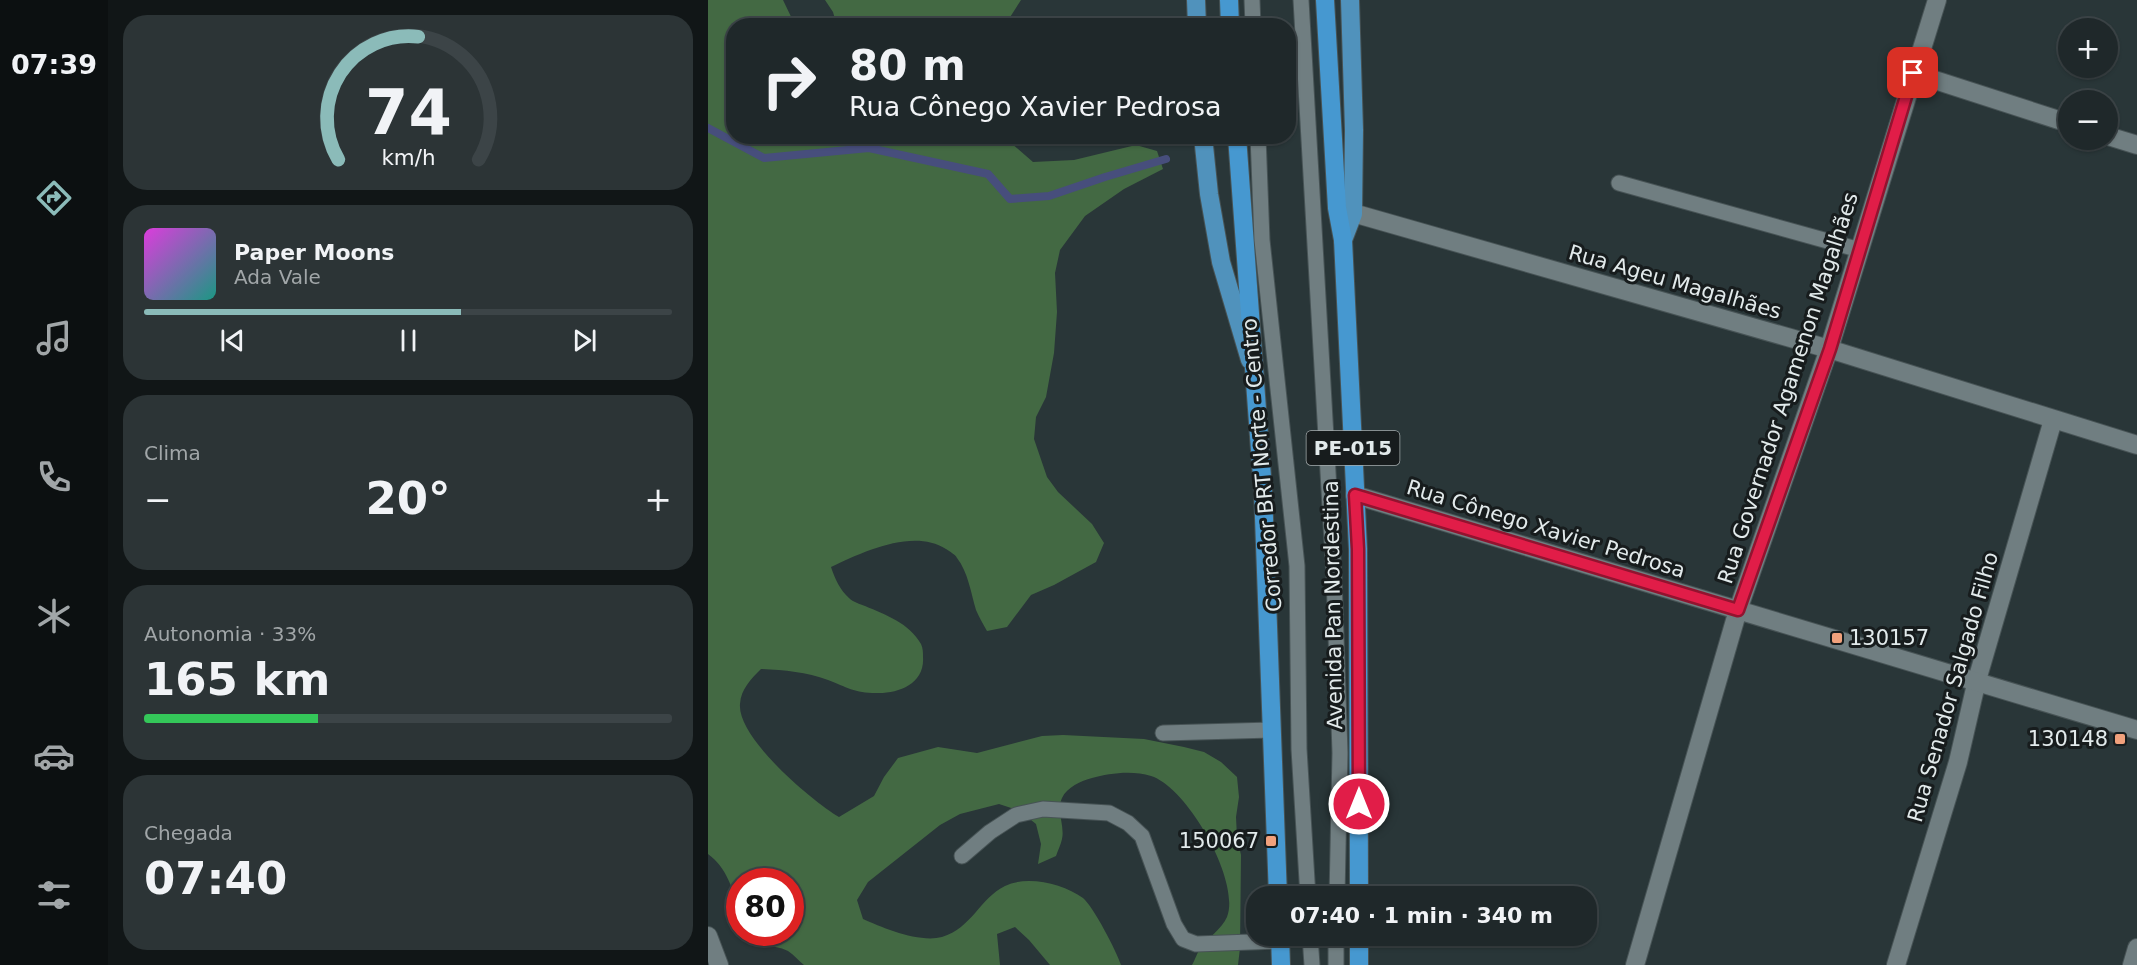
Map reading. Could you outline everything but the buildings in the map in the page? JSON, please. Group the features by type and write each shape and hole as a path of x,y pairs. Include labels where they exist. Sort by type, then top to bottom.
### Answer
{"highway":[{"path":"1229,0 1230,18"},
{"name":"Avenida Pan Nordestina","path":"1325,0 1345,211 1342,240 1358,549 1359,886"},
{"path":"1238,144 1263,491 1278,886"},
{"path":"1280,946 1281,965"},
{"path":"1359,946 1359,965"}],"main road":[{"path":"1196,0 1197,18"},
{"name":"Avenida Pan Nordestina","path":"1345,211 1354,130 1350,0"},
{"path":"1204,144 1209,194 1221,262 1254,375"}],"street":[{"name":"Rua Governador Agamenon Magalhães","path":"1635,965 1738,610 1830,349 1937,0"},
{"path":"1913,73 2058,120"},
{"path":"2118,139 2137,145"},
{"name":"Rua Ageu Magalhães","path":"1345,211 1830,349 2137,445"},
{"name":"Rua Senador Salgado Filho","path":"1896,965 1958,762 1977,681 2053,420"},
{"name":"Rua Cônego Xavier Pedrosa","path":"1355,495 2137,730"},
{"path":"708,936 719,965"},
{"path":"2132,965 2137,948"}],"lane":[{"path":"1252,0 1253,18"},
{"path":"1301,0 1334,577 1340,753 1337,886"},
{"name":"Corredor BRT Norte - Centro","path":"1258,144 1262,240 1297,566 1299,749 1307,886"},
{"path":"1619,183 1860,250"},
{"path":"1163,733 1272,730"},
{"path":"962,856 990,832 1016,815 1043,809 1109,813 1128,823 1142,836 1174,924 1183,939 1196,944 1246,940"},
{"path":"1311,946 1312,965"},
{"path":"1336,946 1336,965"}],"green space":[{"path":"708,0 783,0 792,18 726,18 726,144 1012,144 1033,162 1074,160 1136,145 1157,151 1163,169 1124,189 1085,216 1060,250 1055,273 1057,312 1054,353 1046,397 1036,417 1034,439 1047,477 1058,492 1092,524 1104,543 1096,562 1031,595 1007,627 987,631 976,610 964,570 954,554 946,549 933,543 904,542 888,544 858,555 831,567 836,580 851,599 896,620 910,630 923,650 920,674 909,686 893,692 869,693 811,675 761,669 744,689 740,704 742,718 750,734 778,767 839,817 874,796 898,758 938,747 977,753 1042,736 1063,735 1144,739 1204,752 1221,762 1237,777 1239,797 1236,817 1237,837 1241,855 1238,965 1192,965 1200,949 1222,926 1227,917 1229,901 1226,881 1219,859 1195,816 1165,784 1151,776 1137,773 1099,776 1079,783 1067,791 1060,803 1063,834 1056,856 1038,864 1041,844 1036,824 1020,811 999,804 960,814 940,825 868,882 857,900 863,919 901,934 933,938 942,937 961,927 996,891 1005,886 1024,881 1056,885 1083,898 1093,910 1121,965 1050,965 1015,927 997,934 1000,965 804,965 788,951 770,946 804,946 804,868 726,868 726,876 708,854"},
{"path":"825,0 1021,0 1009,18 835,18"}],"waterway":[{"path":"708,128 726,138"},
{"path":"738,144 764,158 869,148 988,174 1010,199 1049,196 1166,159"}],"place":[{"name":"130157","path":"1837,638"},
{"name":"130148","path":"2120,739"},
{"name":"150067","path":"1271,841"}],"route":[{"path":"1359,804 1358,549 1355,495 1738,610 1830,349 1913,73"}]}
